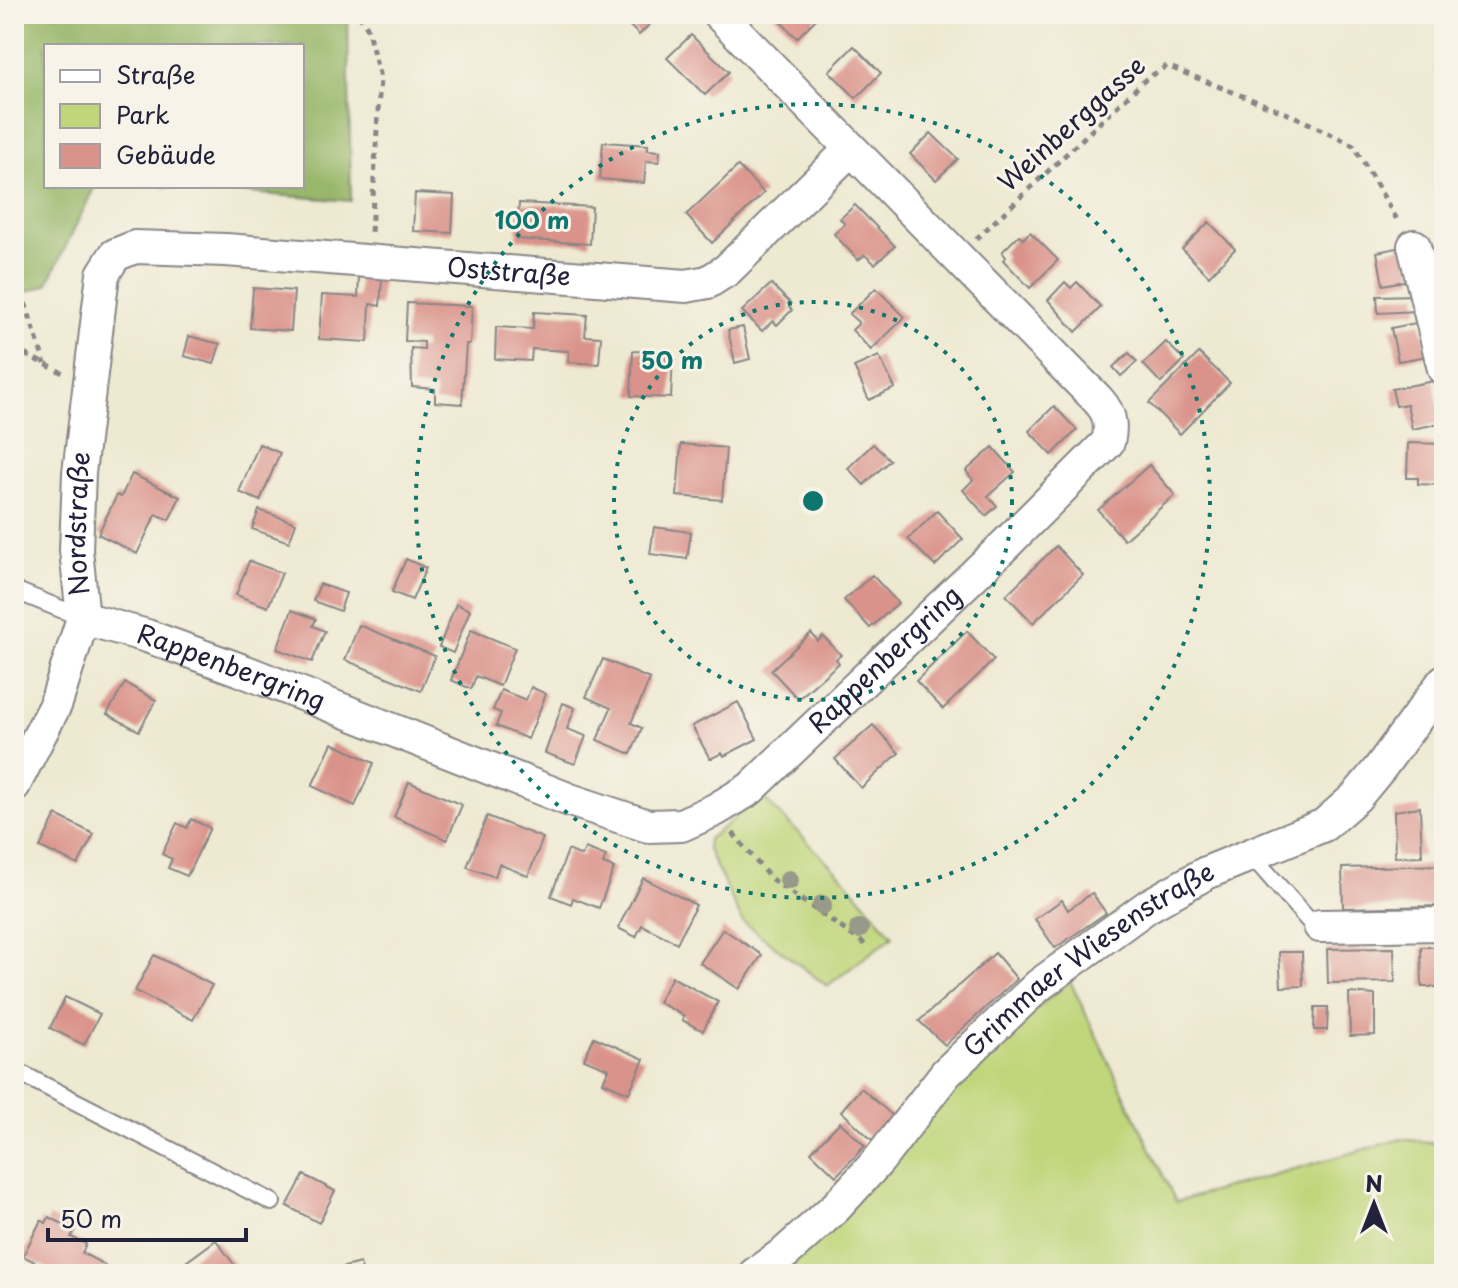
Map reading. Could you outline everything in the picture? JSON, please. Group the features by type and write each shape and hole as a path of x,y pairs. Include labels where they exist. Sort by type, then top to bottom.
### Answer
{"street":[{"name":"Rappenbergring","path":"83,618 162,641 570,800 648,826 681,825 715,810 750,789 1108,442 1112,427 1109,412 719,14"},
{"name":"Oststraße","path":"115,255 135,247 226,250 686,286 708,282 727,270 851,149"},
{"path":"1409,239 1444,369"},
{"name":"Nordstraße","path":"14,785 56,703 83,618 76,550 79,473 103,274 115,255"},
{"name":"Grimmaer Wiesenstraße","path":"755,1274 786,1252 836,1207 879,1160 946,1073 1039,985 1148,906 1206,873 1324,825 1356,797 1444,681"},
{"path":"1320,926 1444,924"}],"lane":[{"path":"14,590 83,618"},
{"path":"1252,856 1310,922 1320,926"},
{"path":"14,1070 272,1202"}],"path":[{"path":"359,14 367,27 380,78 369,262"},
{"name":"Weinberggasse","path":"958,256 1146,79 1167,66 1298,118 1353,145 1409,239"},
{"path":"14,220 22,293 45,364"},
{"path":"14,349 91,387"},
{"path":"715,810 770,878 866,945"}],"green space":[{"path":"14,14 348,14 351,201 184,188 304,188 304,44 44,44 44,188 94,188 47,285 14,296"},
{"path":"762,797 845,879 893,936 827,986 742,921 707,848 708,839"},
{"path":"1070,981 1176,1202 1401,1139 1444,1144 1444,1274 784,1274 983,1052"}],"building":[{"path":"618,14 660,14 639,35"},
{"path":"773,14 821,14 797,38"},
{"path":"691,35 729,72 705,95 667,58"},
{"path":"854,46 881,73 856,98 829,71"},
{"path":"1444,64 1444,95 1434,68"},
{"path":"931,133 958,159 936,180 910,154"},
{"path":"603,142 648,145 648,150 660,151 659,162 646,161 644,183 600,179"},
{"path":"738,166 764,193 712,243 686,215"},
{"path":"415,193 454,195 452,233 413,231"},
{"path":"519,203 592,207 590,244 517,239"},
{"path":"855,205 895,246 875,264 865,255 858,260 834,234 845,224 840,219"},
{"path":"1209,222 1235,249 1209,276 1182,249"},
{"path":"1030,232 1058,260 1030,288 1003,260 1006,257 1002,252 1019,235 1023,239"},
{"path":"1407,246 1414,279 1383,285 1377,252"},
{"path":"359,277 382,279 380,306 370,304 368,342 319,339 322,295 358,297"},
{"path":"1065,282 1071,288 1077,282 1101,307 1076,332 1048,300"},
{"path":"771,284 791,304 789,307 792,310 777,325 773,321 762,331 742,311"},
{"path":"253,288 294,291 291,331 250,328"},
{"path":"876,288 905,317 871,350 852,330 859,323 849,314"},
{"path":"1417,295 1418,311 1378,313 1377,296"},
{"path":"407,303 472,306 462,404 435,402 435,389 412,387 411,348 424,349 424,342 405,341"},
{"path":"534,312 587,315 585,336 601,337 599,364 568,362 569,351 532,349 531,361 495,359 496,327 533,329"},
{"path":"1421,322 1428,356 1398,361 1391,328"},
{"path":"743,327 750,359 735,363 728,330"},
{"path":"189,336 220,344 214,364 184,356"},
{"path":"1166,342 1184,360 1161,383 1143,364"},
{"path":"633,351 673,353 671,398 631,396"},
{"path":"1129,353 1137,362 1121,376 1113,367"},
{"path":"1199,353 1230,383 1180,434 1149,403"},
{"path":"879,356 895,388 869,400 854,367"},
{"path":"1434,381 1442,423 1412,429 1407,404 1396,406 1392,389"},
{"path":"1054,406 1077,430 1052,455 1029,431"},
{"path":"1408,443 1444,444 1444,479 1438,479 1438,485 1418,484 1418,478 1407,478"},
{"path":"259,444 280,453 260,501 239,492"},
{"path":"681,444 726,448 722,500 677,496"},
{"path":"873,444 890,460 864,485 848,468"},
{"path":"993,447 1015,472 988,496 997,506 986,516 963,490 973,480 966,471"},
{"path":"1149,465 1175,495 1124,540 1098,510"},
{"path":"132,474 180,497 169,520 156,514 137,554 98,534 117,495 121,497"},
{"path":"259,510 296,523 289,542 252,529"},
{"path":"937,511 963,539 935,566 908,539"},
{"path":"654,527 691,532 687,559 650,554"},
{"path":"1056,546 1083,575 1033,623 1006,595"},
{"path":"406,559 426,568 412,600 392,592"},
{"path":"249,561 282,573 268,607 236,595"},
{"path":"872,575 898,603 870,628 844,600"},
{"path":"320,584 346,593 340,611 313,601"},
{"path":"456,604 470,610 453,653 439,647"},
{"path":"292,610 316,619 313,626 325,631 312,662 277,649"},
{"path":"359,625 435,656 421,691 345,660"},
{"path":"471,630 515,648 500,686 476,676 471,689 451,680"},
{"path":"967,631 994,660 943,709 916,681"},
{"path":"811,633 818,641 823,636 841,655 836,659 839,663 798,699 771,670"},
{"path":"603,659 650,679 631,723 642,728 631,754 597,740 611,708 586,697"},
{"path":"125,683 156,700 139,731 107,714"},
{"path":"531,687 546,694 528,739 496,726 501,713 493,710 501,690 526,700"},
{"path":"738,702 757,739 724,756 722,753 710,759 692,726"},
{"path":"563,703 575,708 567,729 586,736 575,764 545,753"},
{"path":"873,725 899,753 861,788 835,759"},
{"path":"332,743 374,763 355,806 312,786"},
{"path":"409,782 462,805 447,840 394,817"},
{"path":"1420,807 1422,856 1395,857 1394,811"},
{"path":"56,815 94,834 78,865 40,847"},
{"path":"487,816 543,838 528,876 499,864 495,877 467,867"},
{"path":"191,819 210,828 187,876 168,868 172,859 162,854 177,823 187,828"},
{"path":"585,848 606,856 603,864 614,868 599,908 573,898 571,904 551,896 568,850 582,856"},
{"path":"1442,865 1442,906 1343,908 1342,868"},
{"path":"643,878 696,905 677,943 642,925 636,937 618,928"},
{"path":"1092,893 1106,913 1055,948 1035,919 1062,900 1068,910"},
{"path":"723,929 762,955 739,989 700,963"},
{"path":"1421,947 1444,947 1444,987 1422,987"},
{"path":"1394,948 1395,982 1328,983 1327,949"},
{"path":"1279,952 1302,952 1303,986 1281,987"},
{"path":"995,953 1017,979 945,1045 919,1021"},
{"path":"154,955 212,985 193,1020 135,991"},
{"path":"672,977 718,1002 703,1031 658,1002"},
{"path":"1349,993 1375,995 1375,1035 1350,1036"},
{"path":"65,997 100,1014 84,1045 50,1028"},
{"path":"1315,1007 1328,1007 1327,1030 1314,1030"},
{"path":"594,1037 644,1059 629,1093 603,1082 609,1069 584,1059"},
{"path":"861,1088 893,1116 872,1140 841,1111"},
{"path":"840,1122 865,1146 836,1176 811,1152"},
{"path":"304,1175 335,1191 319,1223 287,1206"},
{"path":"49,1217 75,1230 71,1237 86,1244 82,1253 105,1265 100,1274 59,1274 23,1256 41,1220 46,1223"},
{"path":"216,1240 241,1274 195,1274 186,1262"},
{"path":"360,1263 363,1274 321,1274 321,1273"}]}
